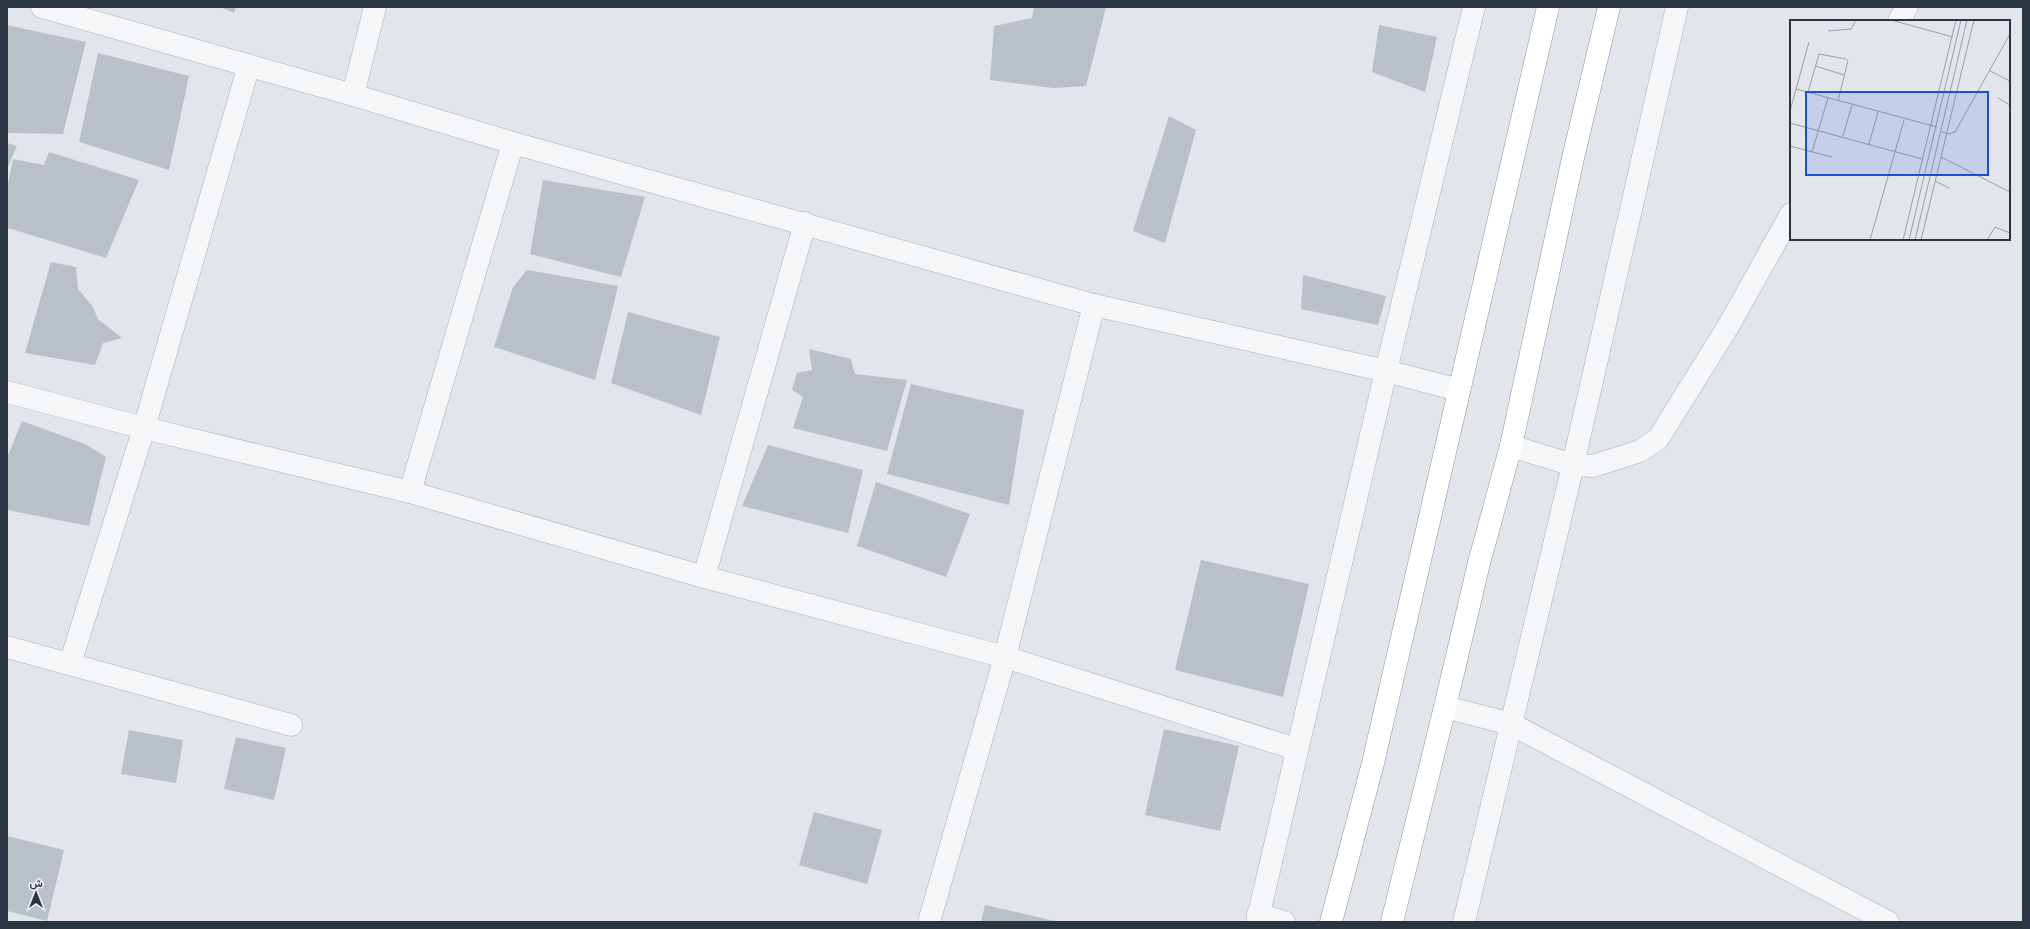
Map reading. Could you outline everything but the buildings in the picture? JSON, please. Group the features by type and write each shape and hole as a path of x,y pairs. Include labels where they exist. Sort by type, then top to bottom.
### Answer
{"highway":[{"path":"1331,922 1374,755 1548,7"},
{"path":"1392,922 1479,563 1511,446 1573,158 1609,7"}],"street":[{"path":"42,7 353,95 513,143 805,223 1094,305 1386,371 1459,390"},
{"path":"353,95 375,7"},
{"path":"1284,922 1258,918 1296,749 1474,7"},
{"path":"1464,922 1573,465 1677,7"},
{"path":"1900,20 1907,7"},
{"path":"70,664 144,428 248,65"},
{"path":"410,492 513,143"},
{"path":"1511,446 1573,465 1593,466 1633,453 1648,446 1658,439 1729,325 1790,216"},
{"path":"704,577 805,223"},
{"path":"929,922 1005,657 1094,305"},
{"path":"7,392 144,428 410,492 704,577 1005,657 1296,749"},
{"path":"7,647 291,725"},
{"path":"1445,708 1511,724 1888,922"}]}
